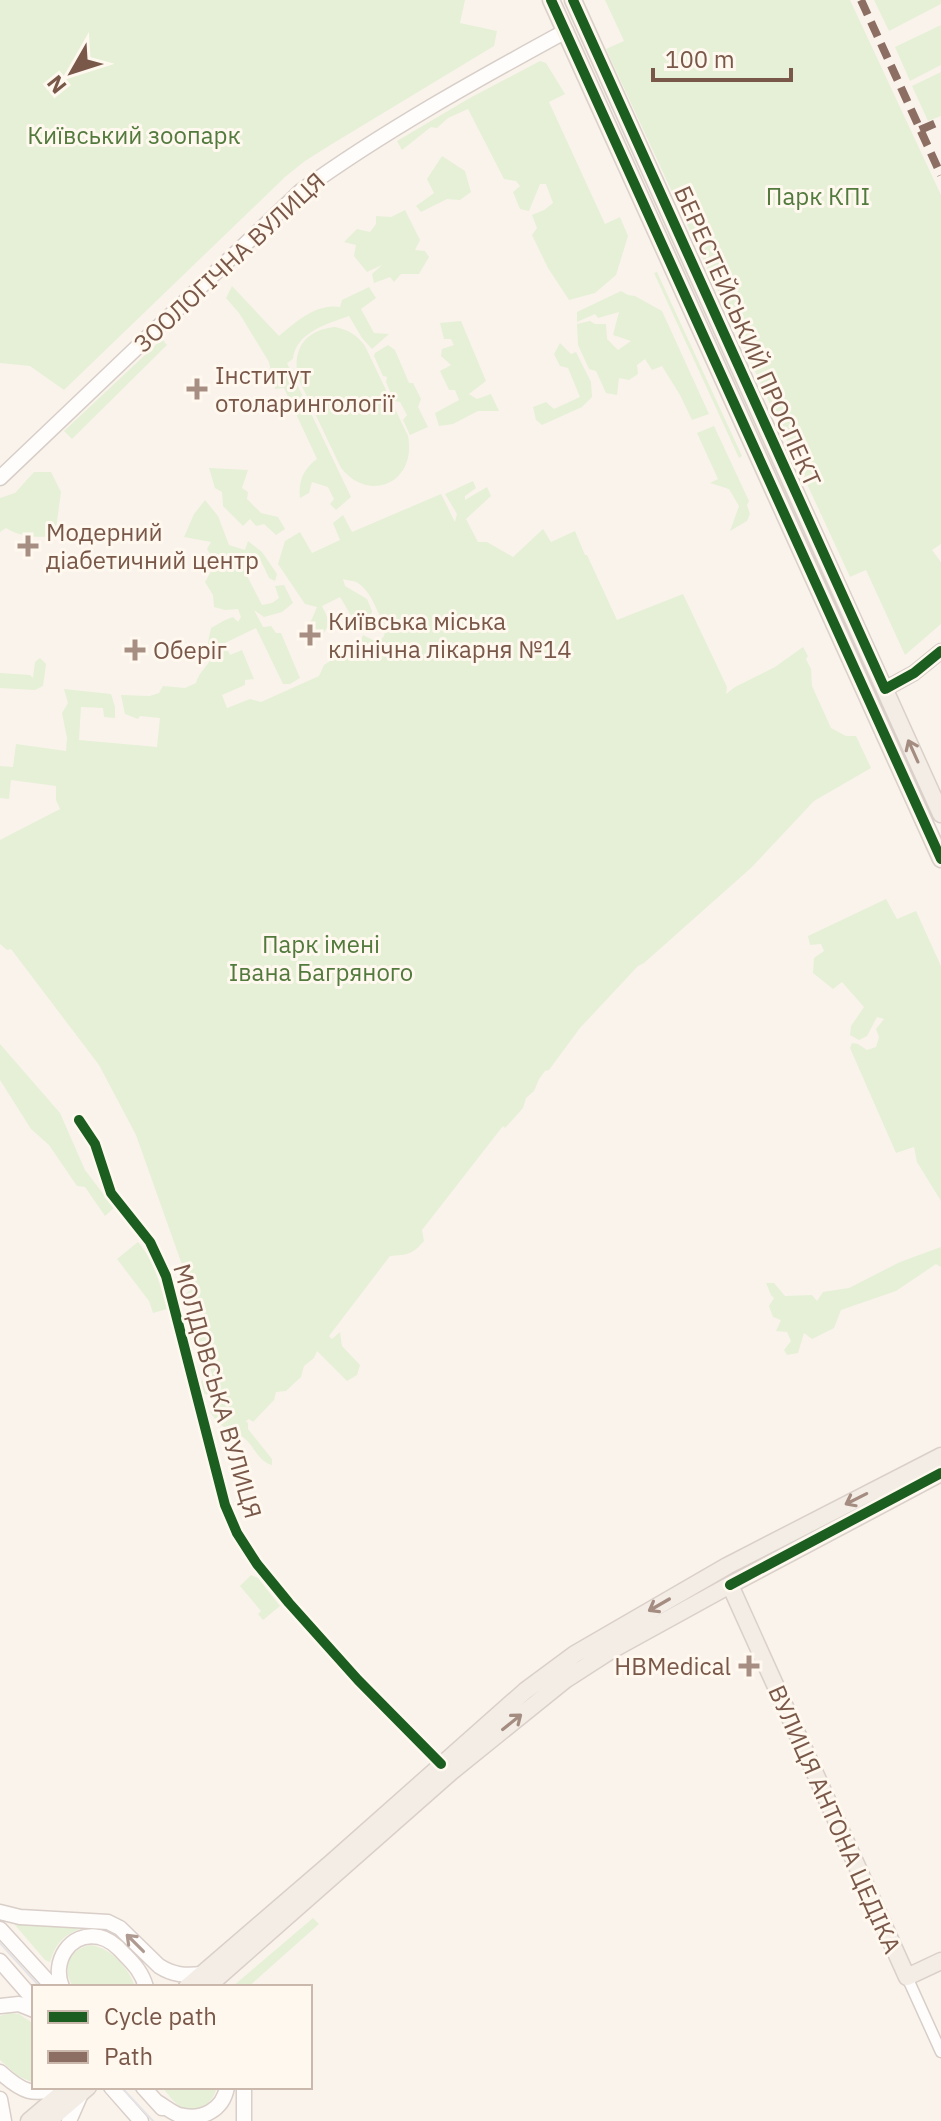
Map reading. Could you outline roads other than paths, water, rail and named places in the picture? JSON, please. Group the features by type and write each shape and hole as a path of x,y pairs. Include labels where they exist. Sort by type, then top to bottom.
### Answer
{"main road":[{"name":"БЕРЕСТЕЙСЬКИЙ ПРОСПЕКТ","path":"551,0 941,859"},
{"name":"БЕРЕСТЕЙСЬКИЙ ПРОСПЕКТ","path":"573,0 941,814"},
{"name":"ЗООЛОГІЧНА ВУЛИЦЯ","path":"0,478 301,191 379,139 507,62 566,31"},
{"path":"885,689 914,673 941,651"},
{"path":"210,1982 331,1863 441,1764 525,1691 575,1654 727,1566 936,1457"},
{"path":"210,1982 449,1774 545,1695 610,1651 941,1473"},
{"name":"ВУЛИЦЯ АНТОНА ЦЕДІКА","path":"730,1585 907,1977"},
{"path":"0,1912 20,1917 108,1922 120,1928 166,1971 210,1982"},
{"path":"0,1929 51,1985"},
{"path":"61,1985 58,1966 64,1951 76,1940 94,1936 116,1945 137,1967 145,1985"},
{"path":"0,1961 32,1998"},
{"path":"907,1977 941,1961"},
{"path":"0,2006 19,2004 32,2009"},
{"path":"0,2072 30,2092 57,2089"},
{"path":"29,2121 80,2089"},
{"path":"48,2121 80,2089"},
{"path":"69,2121 80,2089"},
{"path":"113,2089 139,2121"},
{"path":"145,2089 174,2121"},
{"path":"157,2102 182,2116 205,2116 222,2104 226,2089"},
{"path":"244,2089 244,2121"},
{"path":"0,2099 4,2121"}],"street":[{"name":"МОЛДОВСЬКА ВУЛИЦЯ","path":"79,1120 95,1144 111,1193 150,1242 166,1276 225,1505 237,1533 257,1564 315,1633 441,1764"},
{"name":"ВУЛИЦЯ АНТОНА ЦЕДІКА","path":"907,1977 941,2052"}],"tram line":[{"path":"0,1943 38,1985"},
{"path":"123,2089 153,2121"}],"place":[{"name":"Інститут отоларингології","path":"197,389"},
{"name":"Модерний діабетичний центр","path":"28,546"},
{"name":"Київська міська клінічна лікарня №14","path":"310,635"},
{"name":"Оберіг","path":"135,650"},
{"name":"HBMedical","path":"749,1666"}],"park label":[{"name":"Київський зоопарк","path":"134,135"},
{"name":"Парк КПІ","path":"818,196"},
{"name":"Парк імені Івана Багряного","path":"321,958"}]}
